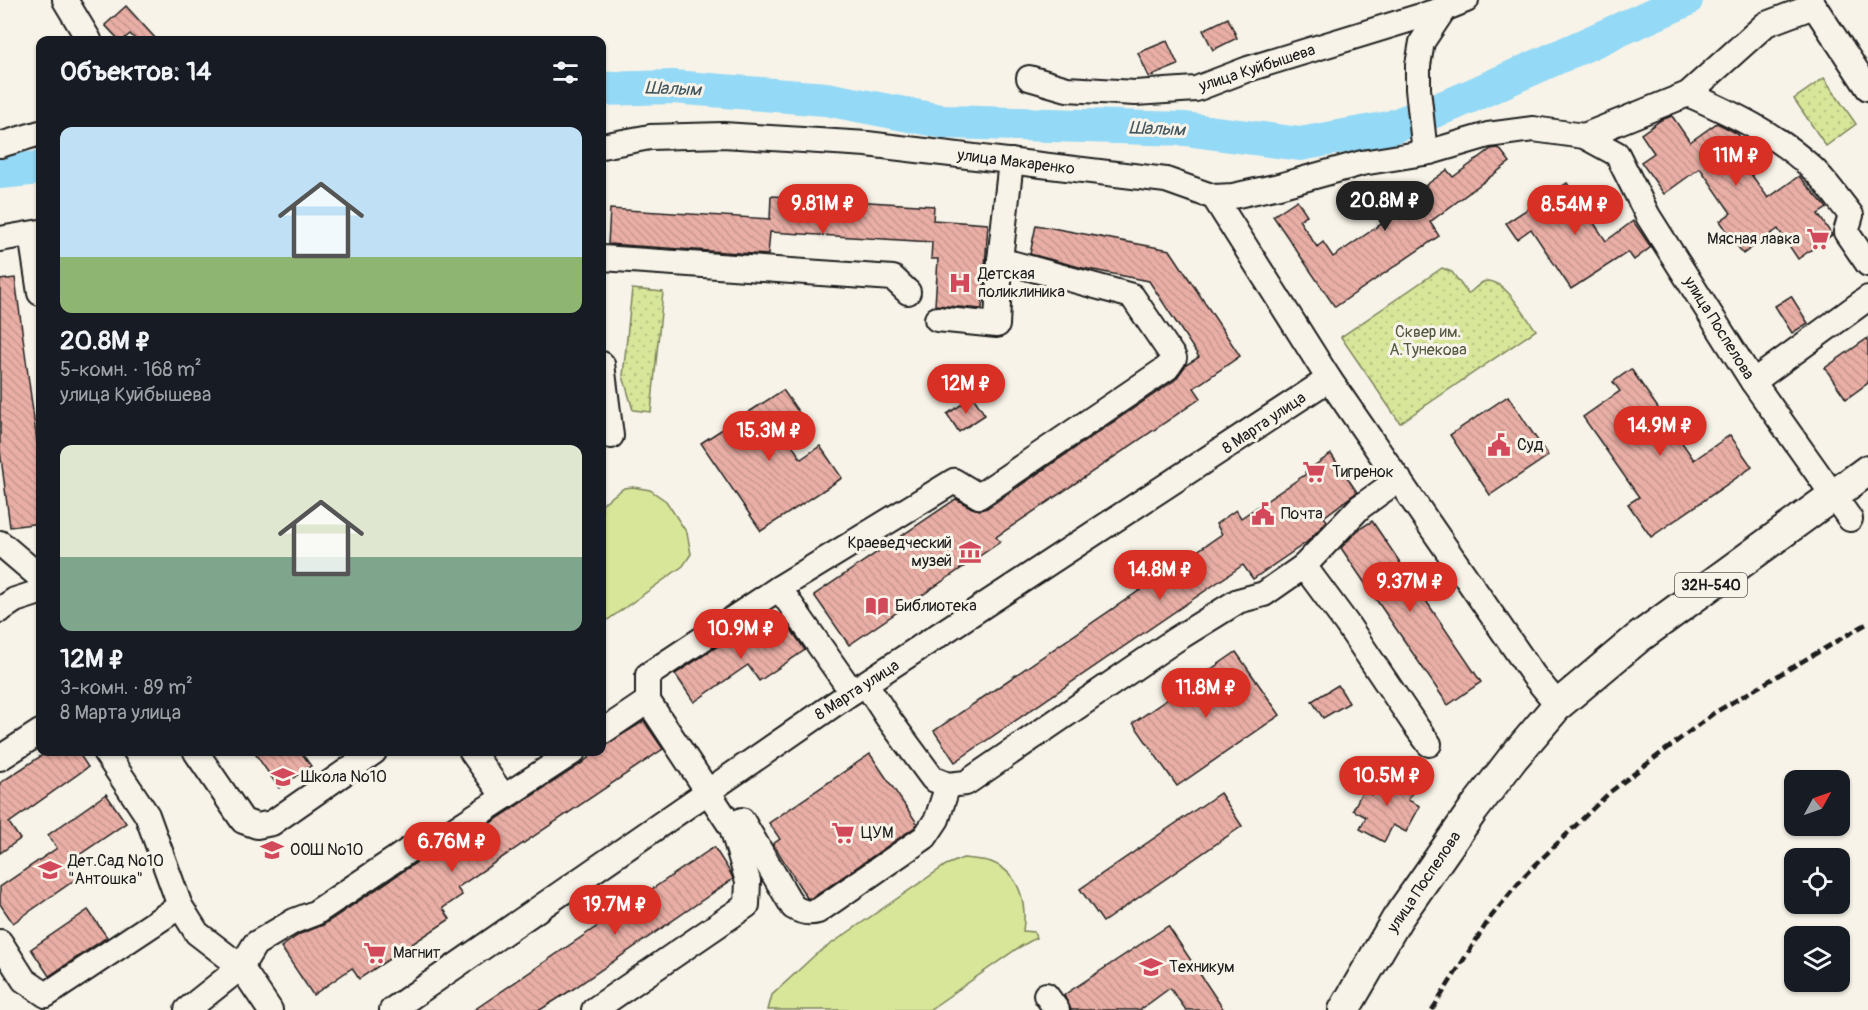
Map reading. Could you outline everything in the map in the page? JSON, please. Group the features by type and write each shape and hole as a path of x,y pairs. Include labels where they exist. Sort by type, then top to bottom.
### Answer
{"main road":[{"name":"улица Поспелова","path":"1344,1010 1397,919 1473,810 1558,705 1638,638 1842,507 1868,470"}],"street":[{"path":"65,0 86,36"},
{"name":"улица Куйбышева","path":"1029,78 1067,89 1089,91 1135,93 1196,89 1248,69 1444,9 1466,0"},
{"path":"1558,705 1534,676 1329,379 1214,197 1233,196 1279,186 1362,163 1425,153 1488,135 1533,129 1584,136 1688,94 1766,24 1814,6 1868,88"},
{"path":"1425,153 1418,65 1422,42 1444,9"},
{"path":"1688,94 1750,122 1779,141 1813,169 1851,214 1846,232 1868,264"},
{"path":"0,145 36,134"},
{"name":"улица Макаренко","path":"606,145 650,137 723,135 867,144 1166,180 1214,197"},
{"name":"улица Поспелова","path":"1584,136 1617,154 1648,216 1753,382 1842,507"},
{"path":"937,319 997,325 1000,260 1011,161"},
{"path":"0,239 36,233"},
{"path":"606,258 892,278 908,292"},
{"path":"594,1010 747,905 748,881 732,828 648,701 648,675 779,588 954,481 979,496 1167,368 1174,358 1132,296 1000,260"},
{"path":"1753,382 1868,298"},
{"name":"8 Марта улица","path":"392,1010 859,688 1329,379"},
{"path":"606,396 611,436"},
{"path":"779,588 933,779 948,785 966,783 1175,640 1238,601 1264,594 1304,566 1360,507 1399,479"},
{"path":"0,543 36,574"},
{"path":"1304,566 1347,624 1429,744"},
{"path":"0,610 15,600 36,593"},
{"path":"606,729 648,701"},
{"path":"0,758 36,735"},
{"path":"108,756 147,815 180,906 196,933 241,967 270,1010"},
{"path":"199,756 243,821 257,826 272,823 368,756"},
{"path":"475,756 504,797"},
{"path":"187,1010 241,967 255,944 294,921 315,913 424,840 440,840 567,756"},
{"path":"742,820 793,906 799,911 811,913 818,911 925,837 937,819 948,785"},
{"path":"0,942 24,980 46,995 180,906"}],"green space":[{"path":"1824,78 1856,124 1826,146 1794,99"},
{"name":"Сквер им. А.Тунекова","path":"1442,268 1452,272 1468,294 1483,282 1491,281 1498,284 1513,298 1536,330 1400,423 1341,337"},
{"path":"632,289 663,292 651,412 633,410 623,376"},
{"path":"624,488 650,490 666,501 687,533 691,554 683,566 606,621 606,501"},
{"path":"963,858 991,862 1009,873 1015,881 1022,900 1023,931 1034,932 1036,938 929,1010 768,1010 772,995 815,955 946,865"}],"building":[{"path":"126,6 153,36 132,36 130,34 115,36 105,25"},
{"path":"1228,18 1237,38 1213,50 1203,30"},
{"path":"1167,41 1178,65 1149,77 1138,53"},
{"path":"1672,116 1690,142 1717,123 1738,134 1746,146 1736,153 1768,198 1799,176 1827,208 1818,214 1832,235 1798,259 1778,229 1743,254 1720,221 1731,213 1700,168 1664,194 1641,162 1654,153 1641,134 1661,120"},
{"path":"1499,148 1510,162 1430,222 1439,236 1335,307 1273,216 1297,200 1307,215 1299,220 1317,247 1323,242 1333,257 1429,191 1425,186 1447,170 1453,177 1491,149"},
{"path":"1567,183 1606,241 1633,221 1651,247 1634,260 1628,252 1571,289 1531,229 1517,239 1506,223"},
{"path":"771,196 934,206 933,220 988,224 982,309 935,305 938,259 931,259 932,242 770,232 768,255 608,244 610,209 770,219"},
{"path":"1036,225 1170,250 1240,356 1194,388 1201,398 996,537 1000,542 849,645 814,595 956,499 972,508 980,510 987,508 1175,380 1186,365 1199,357 1149,281 1083,268 1030,254"},
{"path":"15,278 36,434 36,524 10,527 0,450 0,280"},
{"path":"1791,296 1808,323 1792,333 1775,306"},
{"path":"1868,338 1868,383 1846,399 1825,368"},
{"path":"1631,369 1694,460 1730,435 1752,467 1651,537 1628,504 1639,497 1583,417 1620,391 1613,382"},
{"path":"783,390 805,421 785,434 801,459 820,446 842,478 761,531 701,443"},
{"name":"Суд","path":"1508,396 1548,456 1490,495 1450,435"},
{"path":"973,397 985,415 959,432 947,414"},
{"path":"1331,454 1357,492 1324,517 1327,521 1307,542 1253,579 1243,565 955,762 934,731 1222,534 1216,524 1236,510 1241,518 1306,474 1305,472"},
{"path":"1372,521 1481,682 1448,705 1341,548 1358,530"},
{"path":"783,618 805,650 759,681 748,665 694,702 675,674 730,638 738,649"},
{"path":"1236,652 1280,715 1177,786 1133,723"},
{"path":"1338,685 1349,703 1323,718 1312,701"},
{"path":"644,721 663,749 457,888 462,895 443,908 450,919 359,979 352,968 313,995 281,947 300,934 323,925 429,854 438,853 440,856 590,756 606,756 606,745"},
{"name":"ЦУМ","path":"870,754 917,823 915,827 812,898 807,898 773,844 780,839 769,823"},
{"path":"41,756 81,756 88,767 9,823 20,839 0,853 0,783"},
{"name":"Школа №10","path":"257,756 304,756 311,766 279,788"},
{"path":"1385,770 1416,786 1408,800 1420,806 1406,832 1393,825 1384,842 1360,829 1366,817 1353,810 1363,790 1372,795"},
{"path":"1220,793 1242,826 1103,922 1080,889"},
{"path":"106,794 126,823 69,862 79,877 13,923 0,904 0,887 57,848 48,835"},
{"path":"714,847 733,879 573,989 540,1010 474,1010"},
{"path":"88,910 107,937 49,976 31,949"},
{"name":"Техникум","path":"1168,926 1224,1010 1186,1010 1170,988 1140,1010 1071,1010 1064,995"}],"waterway":[{"name":"Шалым","path":"606,89 673,87 826,99 946,122 1185,129 1300,144 1389,128 1455,103 1686,0"},
{"name":"Шалым","path":"0,172 36,168"}],"railway":[{"path":"1432,1010 1490,918 1526,874 1610,792 1714,713 1868,623"}],"place":[{"name":"Мясная лавка","path":"1818,239"},
{"name":"Детская поликлиника","path":"960,283"},
{"name":"Суд","path":"1499,445"},
{"name":"Тигренок","path":"1314,472"},
{"name":"Почта","path":"1263,514"},
{"name":"Краеведческий музей","path":"970,552"},
{"name":"Библиотека","path":"877,606"},
{"name":"Школа №10","path":"283,777"},
{"name":"ЦУМ","path":"843,833"},
{"name":"ООШ №10","path":"272,850"},
{"name":"Дет.Сад №10 \"Антошка\"","path":"50,870"},
{"name":"Магнит","path":"375,953"},
{"name":"Техникум","path":"1151,967"}]}
